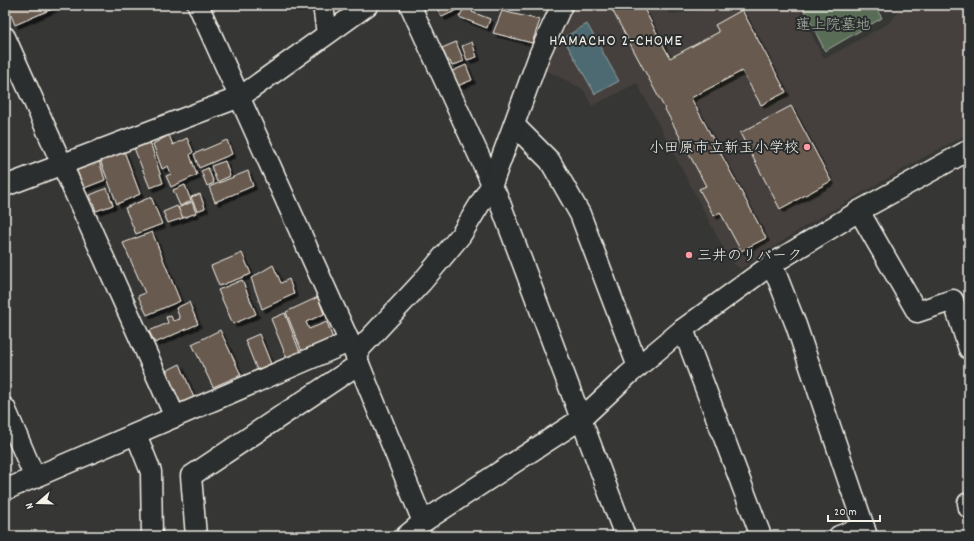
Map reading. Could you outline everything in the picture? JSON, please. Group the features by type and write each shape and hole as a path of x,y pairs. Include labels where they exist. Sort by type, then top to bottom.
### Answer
{"street":[{"path":"198,5 354,353 423,522"},
{"path":"323,5 327,34"},
{"path":"5,186 240,97 368,5"},
{"path":"410,5 494,189 625,536"},
{"path":"196,536 190,476 354,353 422,282 461,235 494,189 514,125 540,53 562,5"},
{"path":"5,37 175,417"},
{"path":"514,125 550,161 580,214 638,367"},
{"path":"406,536 423,522 581,419 638,367 683,329 772,264 859,211 969,150"},
{"path":"859,211 917,312 953,300 969,349"},
{"path":"772,264 796,325 865,532 839,536"},
{"path":"683,329 761,536"},
{"path":"5,490 175,417 354,353"},
{"path":"5,408 35,478"},
{"path":"136,434 151,472 152,536"},
{"path":"969,503 969,508"}],"shaded area":[{"name":"小田原市立新玉小学校","path":"571,5 664,5 669,14 728,9 749,5 753,7 758,5 797,5 824,59 889,23 905,5 969,5 969,133 917,161 805,226 741,269 730,261 637,83 592,106 583,89 542,68"}],"green space":[{"name":"蓮上院墓地","path":"802,5 874,5 882,18 825,51"}],"water":[{"path":"587,24 619,81 595,94 563,38"}],"building":[{"path":"7,5 61,5 15,25"},
{"path":"435,5 454,5 457,10 442,17"},
{"path":"466,5 475,5 472,12 490,19 487,28 459,17"},
{"path":"642,5 670,58 719,32 715,25 742,10 786,92 761,105 742,71 691,98 766,238 741,251 720,212 714,216 699,189 706,186 610,6"},
{"path":"502,11 540,20 532,43 493,33"},
{"path":"456,42 464,61 452,66 450,61 448,62 442,48"},
{"path":"472,42 477,57 467,60 462,46"},
{"path":"466,65 472,80 455,87 448,73"},
{"path":"791,106 831,181 780,209 740,133"},
{"path":"169,135 173,145 187,138 193,152 190,155 197,175 171,187 166,176 171,174 168,166 162,169 153,144"},
{"path":"227,140 232,154 199,168 194,154"},
{"path":"150,142 163,183 150,188 134,148"},
{"path":"124,151 140,194 117,204 100,160"},
{"path":"99,161 105,180 82,189 75,170"},
{"path":"225,161 230,176 217,182 211,166"},
{"path":"208,168 214,183 207,186 201,171"},
{"path":"248,171 253,186 215,202 209,187"},
{"path":"185,185 191,201 180,206 173,190"},
{"path":"107,188 113,205 96,211 90,195"},
{"path":"200,194 205,208 197,211 191,197"},
{"path":"151,197 162,224 136,234 125,208"},
{"path":"192,202 196,213 183,218 178,208"},
{"path":"177,206 183,218 168,223 163,212"},
{"path":"152,232 180,301 147,315 138,296 145,293 123,243"},
{"path":"242,253 251,274 219,286 211,266"},
{"path":"273,265 281,283 289,279 294,294 262,309 251,278"},
{"path":"242,280 256,314 233,324 218,290"},
{"path":"318,297 324,314 306,322 309,329 327,322 334,342 303,354 286,312"},
{"path":"189,302 198,324 155,343 149,331 168,323 166,317 171,316 173,321 180,319 176,308"},
{"path":"285,313 301,355 288,361 271,319"},
{"path":"220,330 241,375 213,387 192,344"},
{"path":"259,334 271,364 257,370 245,340"},
{"path":"180,364 194,398 181,405 166,371"}],"place":[{"name":"小田原市立新玉小学校","path":"807,147"},
{"name":"三井のリパーク","path":"689,255"}],"district":[{"name":"HAMACHO 2-CHOME","path":"616,39"}]}
